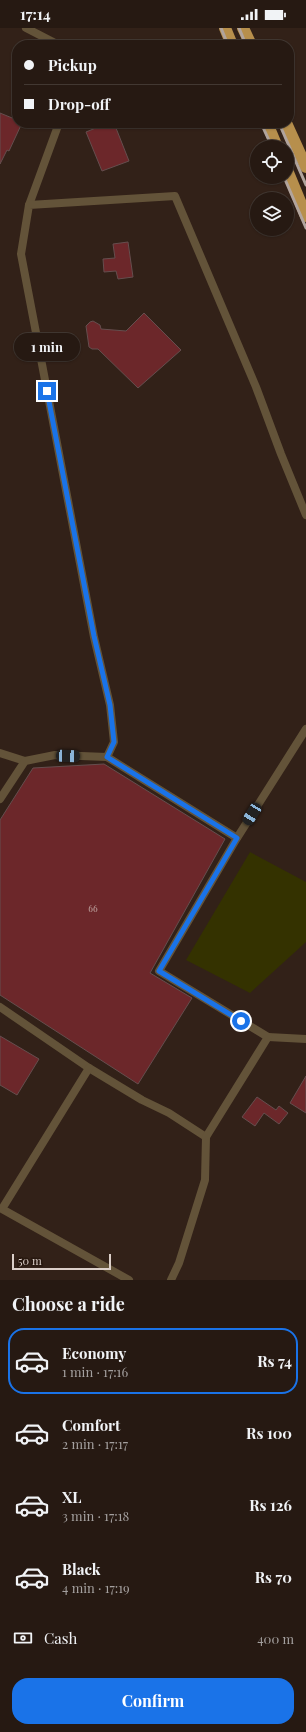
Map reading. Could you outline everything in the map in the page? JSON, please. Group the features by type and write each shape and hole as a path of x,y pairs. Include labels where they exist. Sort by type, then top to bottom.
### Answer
{"highway":[{"path":"225,28 230,40"},
{"path":"243,28 249,40"},
{"path":"269,128 274,140"},
{"path":"288,128 306,167"},
{"path":"293,184 306,216"}],"lane":[{"path":"26,28 49,40"},
{"path":"57,128 29,205 21,254 94,636 110,705 114,742 107,757"},
{"path":"29,205 176,196 256,386 281,454 306,515"},
{"path":"306,729 237,838 159,971 268,1037 306,1039"},
{"path":"0,753 26,761 55,756 107,757 237,838"},
{"path":"0,799 26,761"},
{"path":"0,1007 89,1068 142,1100 169,1113 206,1137"},
{"path":"171,1280 179,1263 206,1180 206,1137 268,1037"},
{"path":"89,1068 1,1208 129,1280"}],"shaded area":[{"path":"250,852 306,882 306,942 250,993 186,960"}],"building":[{"path":"0,113 12,118 12,128 20,128 9,151 7,150 0,164"},
{"path":"96,128 116,128 129,161 102,171 86,132"},
{"path":"128,242 133,277 118,279 116,271 104,272 103,259 115,258 113,244"},
{"path":"144,313 181,350 138,388 98,349 92,349 89,347 86,326 93,321 100,325 101,329 126,331"},
{"path":"104,764 225,839 150,973 192,998 138,1084 0,995 0,820 33,768"},
{"path":"0,1036 39,1059 17,1095 0,1085"},
{"path":"306,1076 306,1113 290,1103"},
{"path":"257,1097 276,1110 279,1106 288,1113 279,1124 264,1113 255,1126 242,1117"}],"railway":[{"path":"221,28 226,40"},
{"path":"239,28 244,40"},
{"path":"263,128 269,140"},
{"path":"281,128 306,185"},
{"path":"287,184 306,228"}],"route":[{"path":"47,391 94,636 110,705 114,742 107,757 237,838 159,971 241,1021"}]}
